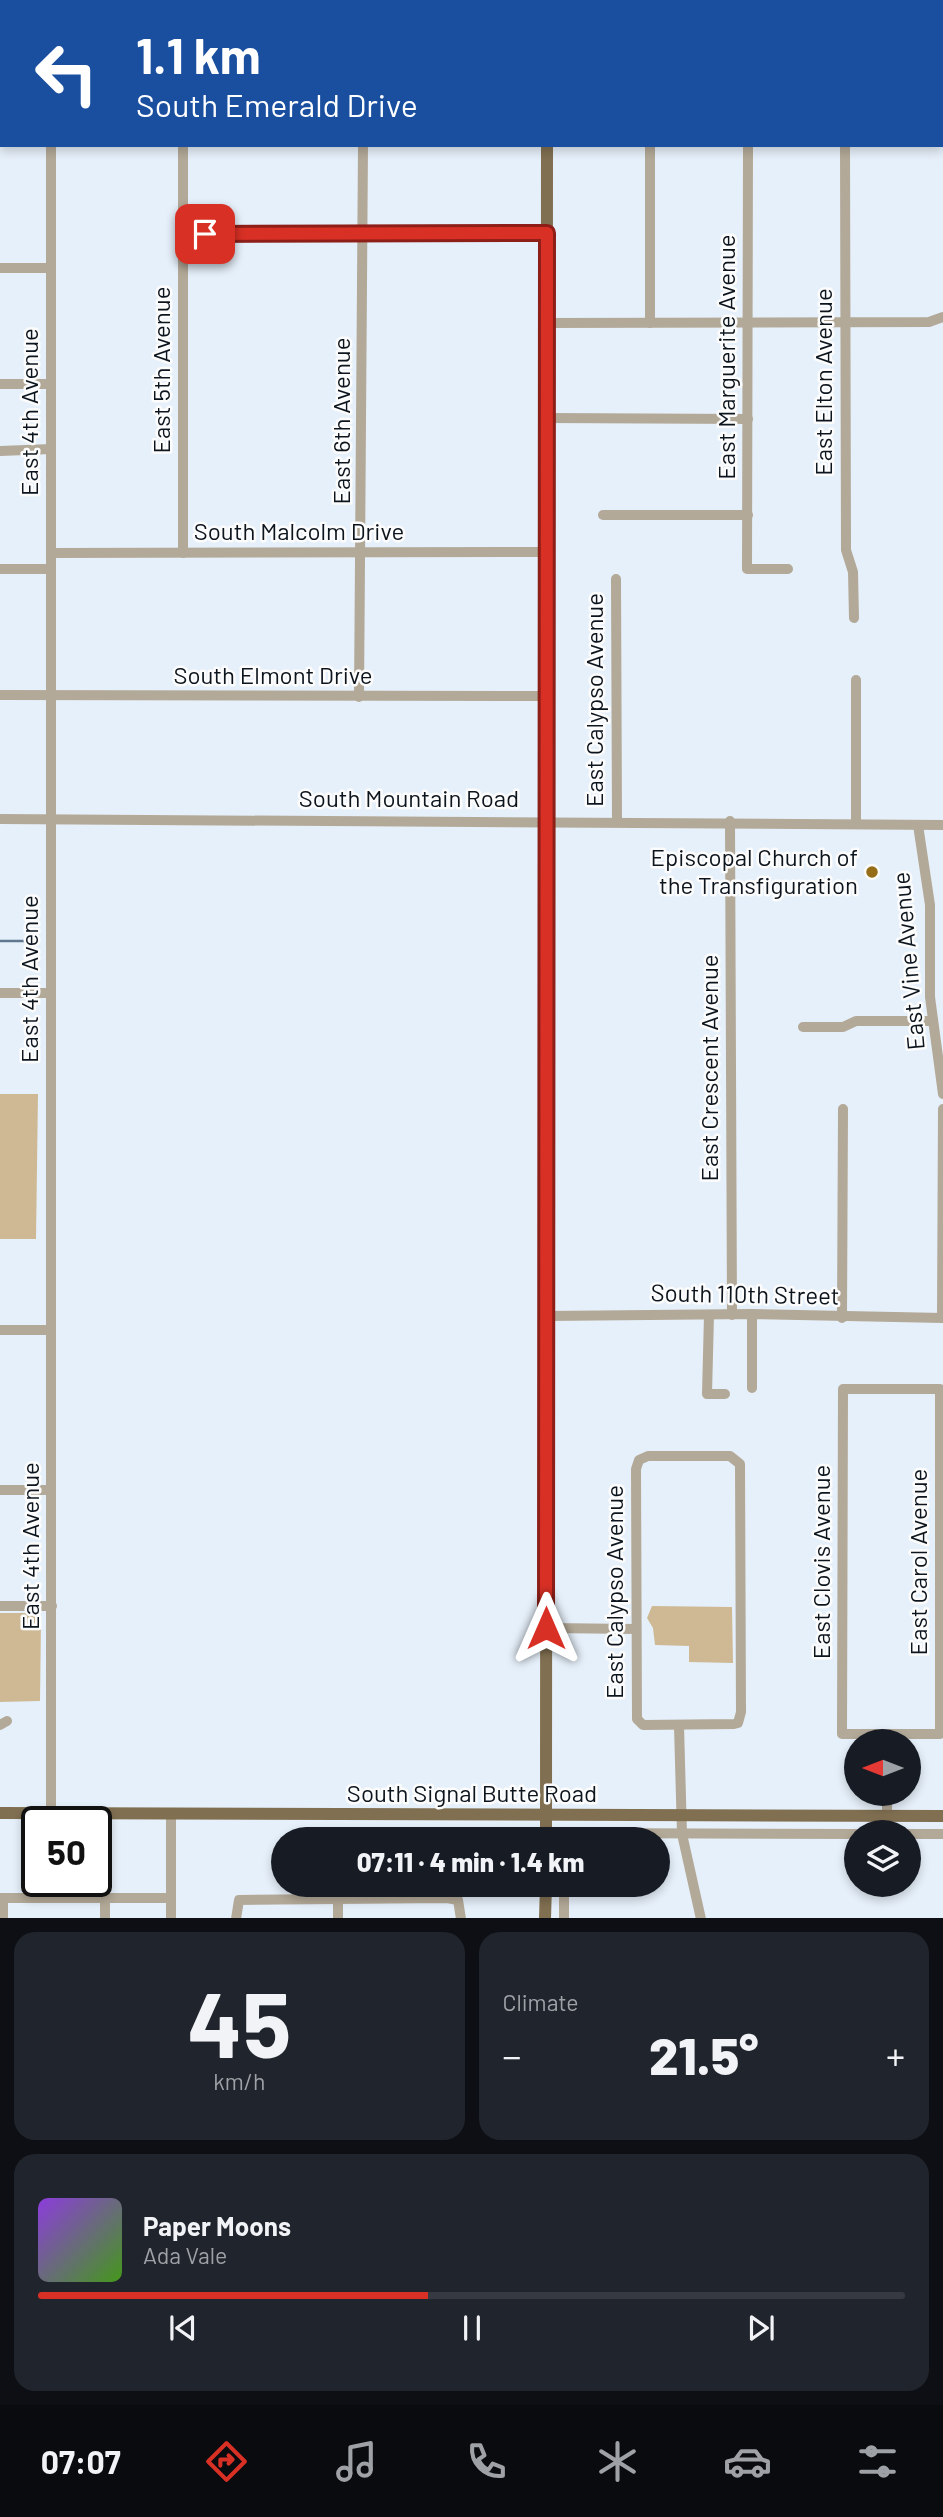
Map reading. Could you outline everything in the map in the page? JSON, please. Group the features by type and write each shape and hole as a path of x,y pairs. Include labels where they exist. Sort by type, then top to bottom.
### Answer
{"main road":[{"path":"546,1827 547,147"},
{"name":"South Signal Butte Road","path":"0,1813 21,1813"},
{"name":"South Signal Butte Road","path":"112,1814 943,1816"},
{"path":"545,1897 545,1918"}],"street":[{"name":"East 4th Avenue","path":"51,147 51,1806"},
{"name":"East 5th Avenue","path":"183,147 183,553"},
{"name":"East 6th Avenue","path":"359,697 363,147"},
{"path":"650,147 650,323"},
{"name":"East Marguerite Avenue","path":"748,147 747,569 788,569"},
{"name":"East Elton Avenue","path":"845,147 846,550 853,572 853,618"},
{"path":"183,234 547,233"},
{"path":"0,268 51,268"},
{"path":"547,323 929,322 943,317"},
{"path":"0,384 51,384"},
{"path":"547,418 748,419"},
{"path":"0,451 51,449"},
{"path":"603,515 748,515"},
{"name":"South Malcolm Drive","path":"51,553 547,552"},
{"path":"0,569 51,569"},
{"name":"East Calypso Avenue","path":"616,579 617,821"},
{"path":"856,680 856,823"},
{"name":"South Elmont Drive","path":"0,695 547,696"},
{"name":"South Mountain Road","path":"0,819 730,821 943,825"},
{"name":"East Crescent Avenue","path":"730,821 732,1315"},
{"name":"East Vine Avenue","path":"918,825 930,905 933,1021 943,1094"},
{"path":"0,993 51,993"},
{"path":"803,1027 843,1027 856,1021 933,1021"},
{"path":"842,1318 843,1109"},
{"path":"942,1318 943,1109"},
{"path":"752,1314 752,1388"},
{"name":"South 110th Street","path":"546,1316 752,1314 842,1318 942,1318"},
{"path":"709,1315 707,1394 725,1394"},
{"path":"0,1330 51,1330"},
{"name":"East Carol Avenue","path":"843,1389 940,1389 940,1734 921,1735"},
{"name":"East Clovis Avenue","path":"843,1389 844,1734"},
{"name":"East Calypso Avenue","path":"648,1455 730,1456 738,1460 741,1469 741,1712 738,1723 679,1726 639,1723 636,1713 636,1629 636,1469 639,1460 648,1455"},
{"path":"0,1490 51,1490"},
{"path":"0,1606 52,1606"},
{"path":"546,1628 636,1629"},
{"path":"679,1726 682,1834 701,1918"},
{"path":"887,1806 887,1815"},
{"path":"171,1814 171,1918"},
{"name":"South Signal Butte Road","path":"670,1834 844,1834"},
{"path":"921,1834 943,1834"},
{"path":"564,1897 564,1918"},
{"path":"3,1918 1,1898 171,1898"},
{"path":"338,1898 338,1918"},
{"path":"236,1918 239,1900 338,1898 458,1900 461,1918"},
{"path":"105,1918 106,1899"}],"shaded area":[{"path":"0,1094 38,1094 36,1239 0,1239"},
{"path":"652,1606 732,1607 733,1663 689,1662 689,1646 655,1645 653,1628 647,1618"},
{"path":"0,1613 37,1613 41,1619 40,1701 0,1702"}],"waterway":[{"path":"0,941 37,941"}],"place":[{"name":"Episcopal Church of the Transfiguration","path":"872,872"}],"route":[{"path":"205,234 375,236 547,233 546,1628"}]}
